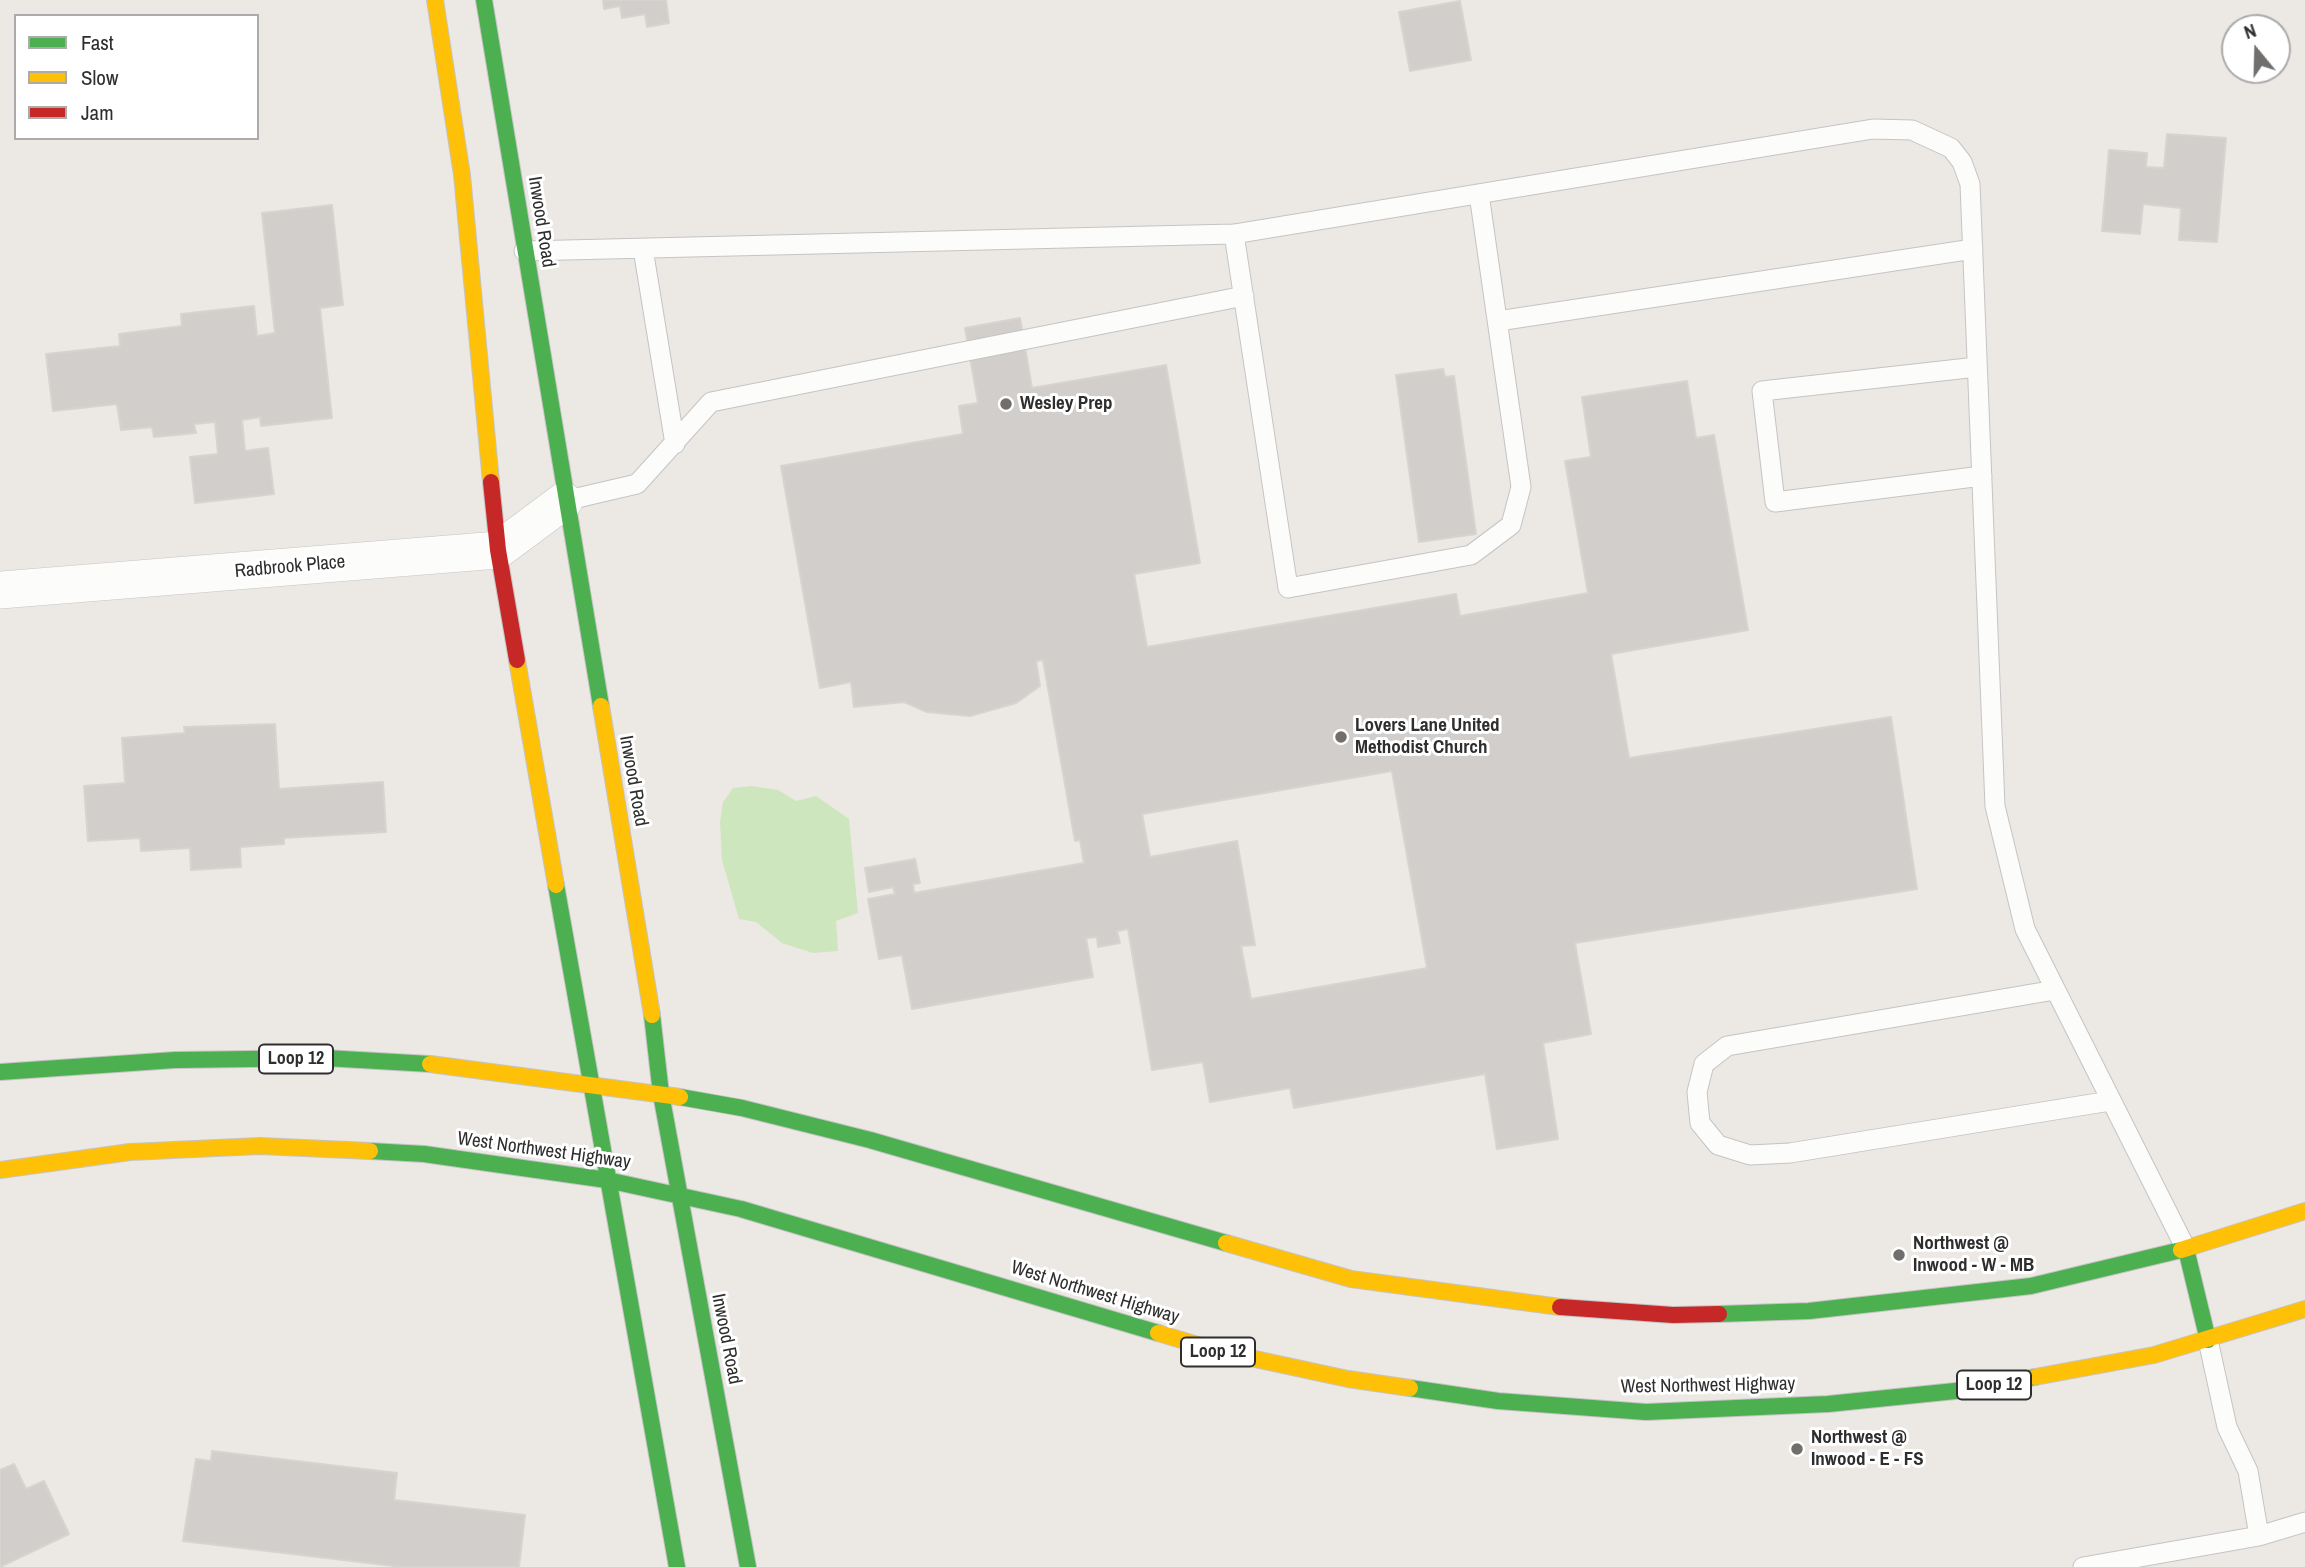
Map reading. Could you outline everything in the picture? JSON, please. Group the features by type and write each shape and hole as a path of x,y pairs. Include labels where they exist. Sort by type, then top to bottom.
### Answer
{"main road":[{"path":"435,0 461,175 498,550 677,1567"},
{"name":"Inwood Road","path":"484,0 564,500 655,1033 661,1094 748,1567"},
{"name":"Loop 12","path":"0,1072 174,1060 325,1058 428,1064 661,1094 742,1108 870,1140 1351,1279 1575,1309 1673,1315 1822,1310 2031,1286 2186,1249 2305,1211"},
{"name":"West Northwest Highway","path":"0,1170 130,1152 260,1146 424,1154 607,1180 679,1194 866,1246 1218,1352 1348,1379 1498,1401 1646,1412 1828,1404 1965,1390 2074,1372 2208,1340 2305,1309"},
{"path":"2186,1249 2208,1340"}],"street":[{"path":"498,550 564,500"},
{"name":"Radbrook Place","path":"0,590 498,550"}],"lane":[{"path":"524,251 1234,234 1872,129 1912,130 1951,148 1962,162 1970,184 1995,806 2025,929 2186,1249"},
{"path":"1234,234 1288,588 1471,555 1511,524 1521,486 1479,194"},
{"path":"643,249 675,444"},
{"path":"1498,321 1973,249"},
{"path":"564,500 637,484 711,402 1244,296"},
{"path":"1977,367 1762,391 1775,502 1982,476"},
{"path":"2055,990 1727,1046 1704,1064 1697,1092 1700,1122 1718,1145 1750,1155 1790,1153 2110,1101"},
{"path":"2208,1340 2227,1427 2248,1471 2259,1536"},
{"path":"2083,1567 2121,1565 2259,1536 2305,1522"}],"green space":[{"path":"751,786 778,790 796,801 816,796 849,819 858,913 836,921 838,951 813,953 782,943 756,922 739,919 722,860 720,822 723,802 733,788"}],"building":[{"path":"603,0 666,0 669,23 647,27 645,14 622,18 620,6 604,9"},
{"path":"1460,1 1471,60 1410,71 1399,12"},
{"path":"2167,134 2226,138 2217,242 2179,240 2181,208 2143,204 2140,234 2102,231 2109,150 2147,153 2146,167 2164,168"},
{"path":"332,205 343,305 320,308 332,418 261,426 260,417 242,420 245,451 268,448 274,494 195,503 190,457 218,454 215,422 194,424 196,433 154,437 152,427 121,430 117,404 53,411 46,354 120,346 119,334 182,326 181,314 254,306 257,336 275,333 262,213"},
{"name":"Lovers Lane United Methodist Church","path":"1020,318 1032,388 1166,365 1200,563 1134,574 1147,647 1456,594 1460,616 1588,593 1565,461 1591,457 1582,397 1687,381 1696,438 1714,435 1748,630 1611,654 1629,758 1891,717 1917,889 1575,943 1591,1034 1543,1043 1558,1139 1497,1149 1485,1074 1294,1108 1290,1088 1210,1102 1203,1062 1152,1070 1128,929 1117,931 1120,943 1098,947 1097,937 1086,938 1093,977 912,1009 902,955 879,959 868,899 895,894 893,887 869,892 865,868 915,859 920,883 913,884 914,893 1084,863 1080,840 1075,841 1043,660 1036,661 1040,686 1016,703 970,716 927,712 904,702 854,707 851,682 820,688 781,466 963,434 959,406 978,403 965,328","holes":["1392,771 1427,968 1251,999 1241,946 1255,945 1237,841 1150,857 1142,814"]},
{"path":"1443,369 1445,377 1454,376 1476,534 1419,542 1396,375"},
{"path":"275,724 279,789 383,782 386,832 284,838 284,844 240,847 241,867 191,870 190,848 141,851 140,838 88,841 84,786 125,783 122,738 185,733 184,727"},
{"path":"212,1451 397,1473 394,1500 525,1515 519,1567 402,1567 183,1541 196,1459 211,1461"},
{"path":"14,1464 26,1489 44,1481 69,1534 0,1567 0,1470"}],"traffic: fast":[{"path":"484,0 601,706"},
{"path":"556,885 677,1567"},
{"path":"652,1015 661,1094 748,1567"},
{"path":"0,1072 175,1060 325,1058 430,1064"},
{"path":"680,1097 742,1108 870,1140 1226,1243"},
{"path":"370,1151 424,1154 607,1180 741,1209 1158,1333"},
{"path":"2186,1249 2208,1340"},
{"path":"1719,1314 1809,1311 2031,1286 2181,1250"},
{"path":"1410,1388 1498,1401 1646,1412 1828,1404 1965,1390 2035,1377"}],"traffic: slow":[{"path":"435,0 462,175 491,482"},
{"path":"517,660 556,885"},
{"path":"601,706 652,1015"},
{"path":"430,1064 680,1097"},
{"path":"0,1170 130,1152 260,1146 370,1151"},
{"path":"2181,1250 2305,1211"},
{"path":"1226,1243 1351,1279 1560,1307"},
{"path":"2035,1377 2154,1355 2305,1309"},
{"path":"1158,1333 1218,1351 1348,1379 1410,1388"}],"traffic: jam":[{"path":"491,482 498,550 517,660"},
{"path":"1560,1307 1673,1315 1719,1314"}],"place":[{"name":"Wesley Prep","path":"1006,404"},
{"name":"Lovers Lane United Methodist Church","path":"1341,737"},
{"name":"Northwest @ Inwood - W - MB","path":"1899,1255"},
{"name":"Northwest @ Inwood - E - FS","path":"1797,1449"}]}
